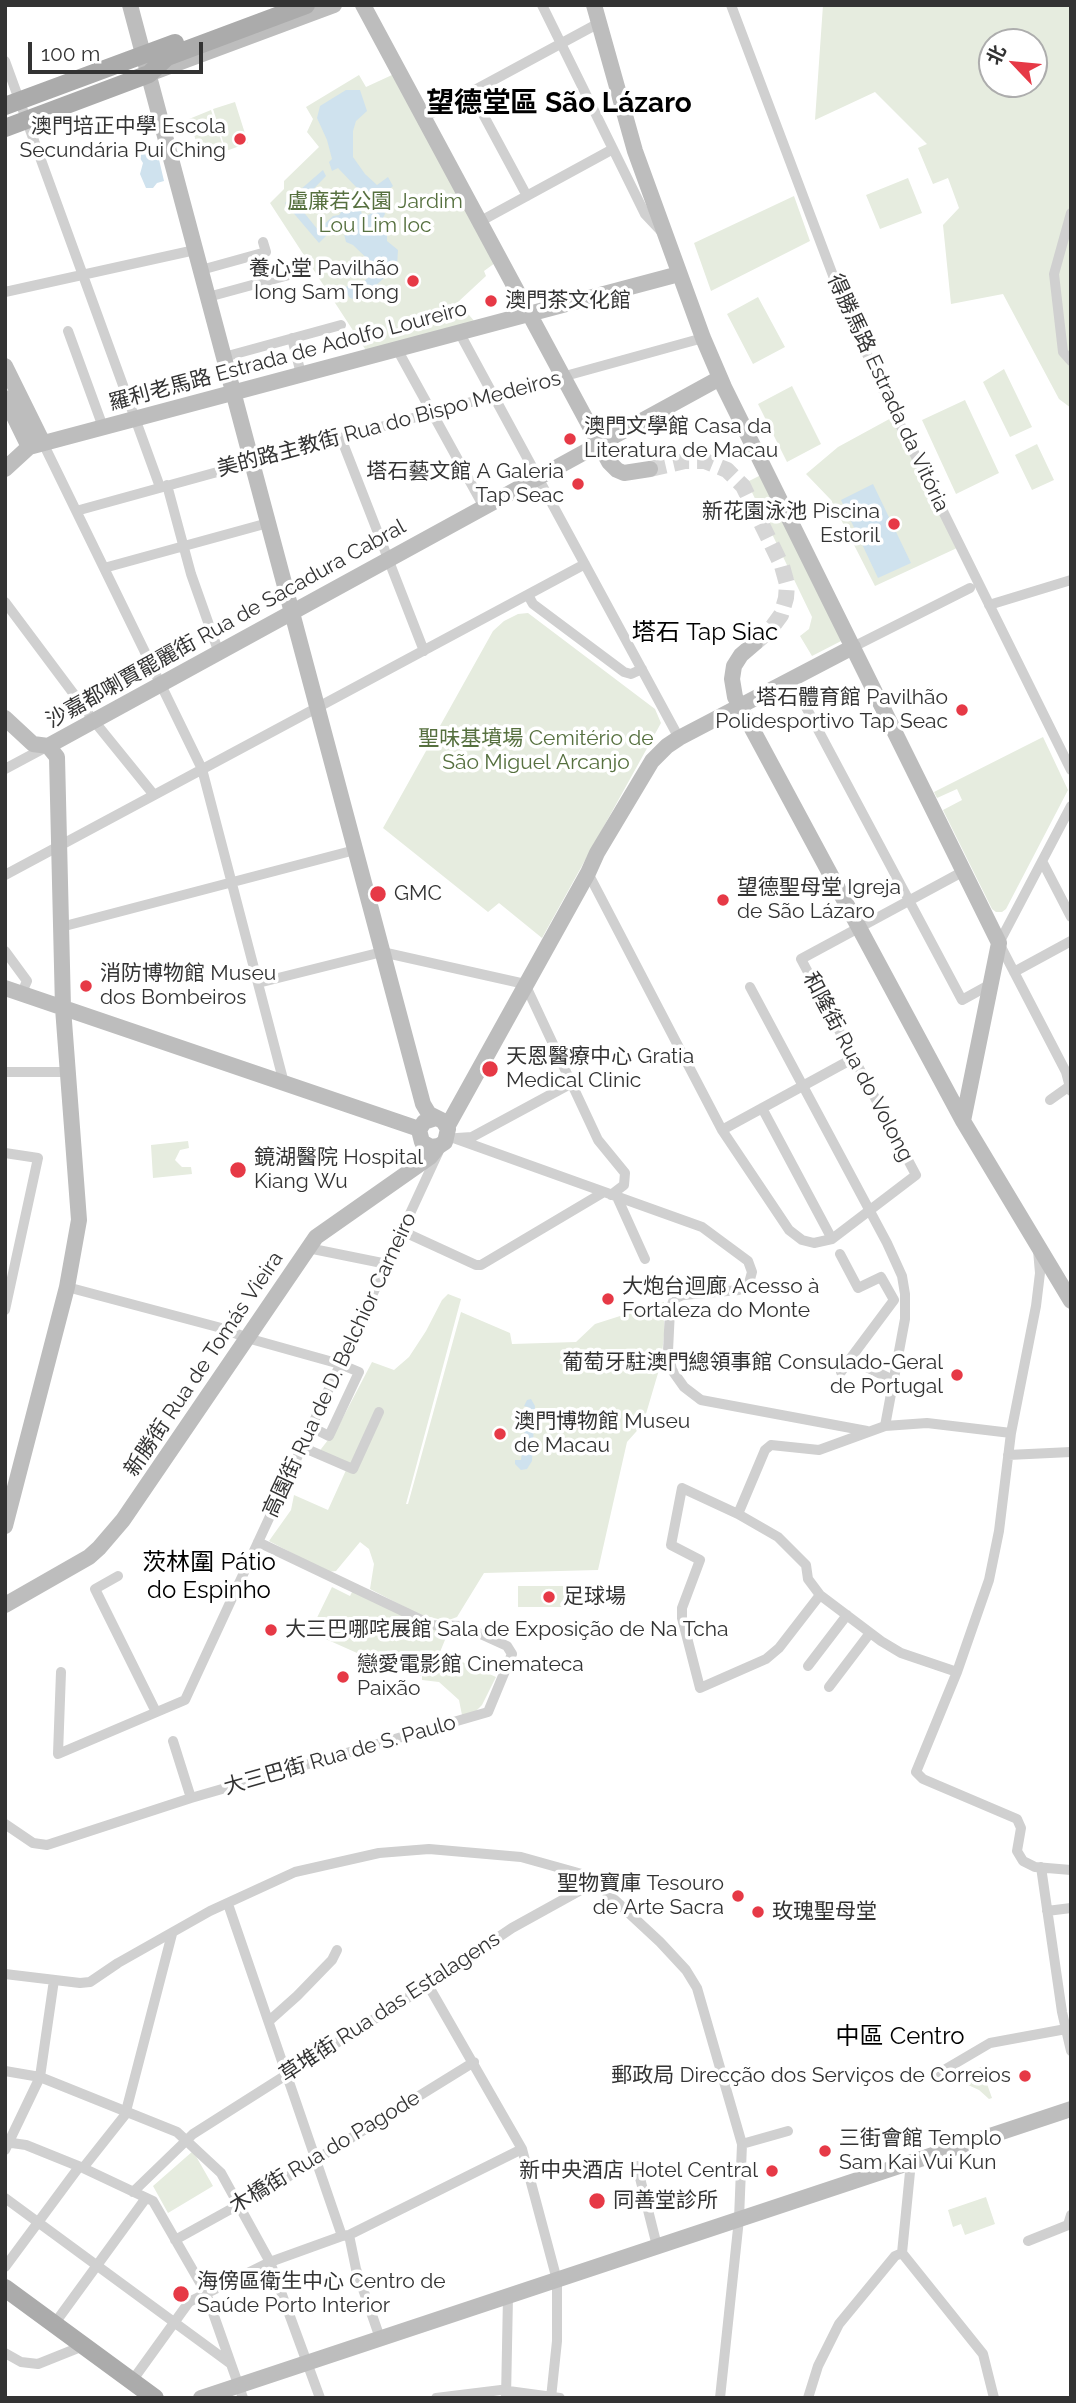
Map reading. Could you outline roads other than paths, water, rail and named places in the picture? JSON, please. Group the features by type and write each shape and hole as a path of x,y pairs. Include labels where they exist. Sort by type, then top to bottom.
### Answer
{"main road":[{"path":"13,104 277,5"},
{"path":"5,128 149,74 167,57 306,5"},
{"path":"5,2291 55,2323 155,2398"},
{"path":"5,2291 145,2398"}],"street":[{"path":"130,5 425,1108 443,1134 460,1139 472,1137 572,1083"},
{"path":"149,74 334,5"},
{"path":"363,5 609,463 617,470 628,473 650,469"},
{"path":"542,5 645,214 667,238"},
{"path":"594,5 635,151 702,338 999,943 1066,1072 1070,1088 1050,1100"},
{"name":"得勝馬路 Estrada da Vitória","path":"731,5 840,294 884,392 1071,770"},
{"path":"423,118 599,23"},
{"path":"5,61 13,104 27,120 135,418 164,486 219,653"},
{"path":"471,92 527,196"},
{"path":"479,222 613,149"},
{"path":"1071,213 1054,274 1063,352 1071,361"},
{"path":"201,270 266,252 264,242"},
{"path":"5,292 195,250"},
{"path":"208,297 300,271"},
{"name":"羅利老馬路 Estrada de Adolfo Loureiro","path":"36,445 679,274"},
{"path":"224,357 341,325"},
{"path":"68,331 103,427"},
{"path":"459,332 679,738"},
{"path":"292,338 301,374"},
{"name":"美的路主教街 Rua do Bispo Medeiros","path":"76,511 702,338"},
{"path":"397,349 484,508"},
{"path":"5,366 36,445"},
{"name":"沙嘉都喇賈罷麗街 Rua de Sacadura Cabral","path":"48,746 720,378"},
{"path":"5,398 36,445 51,459 202,769 284,1083"},
{"path":"341,438 424,651"},
{"path":"5,469 36,445"},
{"path":"104,568 268,523"},
{"path":"5,875 585,564"},
{"path":"989,605 1071,580"},
{"path":"853,647 970,588"},
{"path":"528,595 533,604 624,672 633,674 642,669"},
{"path":"7,609 154,795"},
{"path":"755,643 741,655 733,669 732,685 739,705 963,1121 1068,1298"},
{"name":"新勝街 Rua de Tomás Vieira","path":"7,1603 89,1557 99,1548 123,1520 317,1236 430,1157 597,853 652,761 679,738 853,647"},
{"path":"733,669 734,680 739,689 748,694 762,694"},
{"path":"791,679 962,1000 991,984"},
{"path":"5,718 33,744 38,747 48,746"},
{"path":"5,769 48,746"},
{"path":"5,1525 12,1470 67,1287 79,1220 63,1008 57,757 48,746"},
{"path":"963,1121 999,943 1071,806"},
{"path":"61,927 355,850"},
{"path":"1042,861 1071,917"},
{"path":"859,928 964,871"},
{"path":"588,873 668,1031 722,1130 793,1234 802,1240 814,1242 832,1239 869,1210"},
{"name":"和隆街 Rua do Volong","path":"859,928 800,959 916,1175 869,1210"},
{"path":"1014,972 1071,941"},
{"path":"5,951 27,981 23,990 11,990"},
{"path":"258,983 382,952 526,986 598,1140 625,1173 624,1185 611,1195 481,1265 402,1231"},
{"path":"750,987 896,1261 905,1286 905,1319 885,1426"},
{"path":"11,990 419,1129"},
{"path":"722,1130 853,1058"},
{"path":"5,1072 69,1072"},
{"path":"947,1091 953,1097 961,1097 969,1090"},
{"path":"394,1121 405,1121 414,1116 420,1107 421,1097"},
{"path":"762,1108 832,1239"},
{"path":"443,1134 430,1147 420,1138 419,1129 427,1119 443,1134 702,1227 748,1261 752,1272 749,1283 739,1290 678,1296 670,1310 669,1360 672,1370 684,1387 701,1400 867,1431"},
{"name":"高園街 Rua de D. Belchior Carneiro","path":"156,1712 184,1700 387,1264 443,1134"},
{"path":"5,1153 38,1158 5,1310"},
{"path":"611,1195 645,1259"},
{"path":"1038,1247 1040,1273 1036,1306 1011,1433 999,1531 989,1580 957,1672 916,1772 923,1779 1013,1817 1020,1824 1019,1856 1027,1864 1071,1870"},
{"path":"308,1248 387,1264"},
{"path":"840,1254 859,1288 881,1277 894,1300 841,1372"},
{"path":"67,1287 225,1329 359,1372 329,1436 311,1427"},
{"path":"850,1359 893,1380"},
{"path":"302,1447 353,1469 379,1412"},
{"path":"738,1514 769,1446 819,1450 885,1426 927,1423 1011,1433"},
{"path":"1009,1455 1071,1452"},
{"path":"820,1595 779,1648 766,1659 700,1688 682,1618 682,1608 700,1560 671,1545 682,1488 770,1531 806,1565 808,1579 820,1595 870,1633 901,1653 957,1672"},
{"name":"大三巴街 Rua de S. Paulo","path":"5,1824 33,1843 42,1845 191,1798 488,1712 510,1661 511,1649 463,1626 432,1625 258,1542"},
{"path":"61,1672 58,1754 156,1712 95,1589 118,1576"},
{"path":"808,1666 847,1615"},
{"path":"829,1687 870,1633"},
{"path":"173,1741 191,1798"},
{"path":"5,1974 80,1983 94,1980 118,1963 228,1904 295,1872 379,1853 429,1849 521,1857 570,1870 597,1881 686,1970 696,1988 742,2144 739,2219 720,2398"},
{"path":"1041,1867 1057,1980 1071,2051"},
{"name":"草堆街 Rua das Estalagens","path":"133,2192 187,2139 512,1928 597,1881"},
{"path":"228,1904 315,2160 346,2236 380,2338"},
{"path":"1047,1911 1071,1908"},
{"path":"5,2267 126,2111 172,1934"},
{"path":"269,2021 332,1961 337,1950"},
{"path":"1057,1980 1071,1978"},
{"path":"54,1980 40,2077 7,2145 26,2145 153,2201 206,2293 231,2364 230,2393"},
{"path":"428,1985 523,2149 557,2280 554,2397 506,2394 436,2398"},
{"path":"939,2073 990,2043 1066,2029"},
{"name":"木橋街 Rua do Pagode","path":"175,2240 315,2160 474,2062"},
{"path":"5,2071 40,2077 177,2132 221,2173 271,2263 320,2398"},
{"path":"201,2398 230,2393 380,2338 1071,2109"},
{"path":"742,2144 788,2131"},
{"path":"132,2381 189,2302 271,2263 346,2236 523,2149"},
{"path":"911,2162 902,2253 983,2354 994,2398"},
{"path":"637,2166 657,2246"},
{"path":"5,2198 231,2364"},
{"path":"55,2323 146,2198"},
{"path":"1028,2241 1068,2225 1071,2215"},
{"path":"808,2398 809,2386 839,2324 895,2256 902,2253"},
{"path":"506,2394 508,2296"},
{"path":"5,2353 21,2362 38,2364 78,2348"}],"water":[{"path":"346,90 360,90 367,111 356,121 353,131 353,157 377,185 388,177 393,186 375,202 366,202 361,212 368,215 383,208 385,214 379,225 387,232 387,241 398,250 397,266 359,301 350,298 346,287 354,282 361,285 377,268 353,245 346,242 342,226 335,227 319,243 285,203 323,170 326,176 298,205 318,230 333,216 339,215 346,200 357,188 338,168 332,171 327,140 317,118 320,106"},
{"path":"153,149 157,151 164,181 153,188 146,188 140,174 143,163 138,155"},
{"path":"873,484 911,563 878,578 841,500"},
{"path":"531,1399 535,1406 532,1461 527,1469 521,1470 515,1460 521,1460 528,1407 524,1406 527,1400"}],"tunnel":[{"path":"650,469 685,461 705,461 727,470 743,486 782,566 787,584 781,615 770,630 755,643"}],"place":[{"name":"澳門培正中學 Escola Secundária Pui Ching","path":"240,139"},
{"name":"養心堂 Pavilhão Iong Sam Tong","path":"413,281"},
{"name":"澳門茶文化館","path":"491,301"},
{"name":"澳門文學館 Casa da Literatura de Macau","path":"570,439"},
{"name":"塔石藝文館 A Galeria Tap Seac","path":"578,484"},
{"name":"新花園泳池 Piscina Estoril","path":"894,524"},
{"name":"塔石體育館 Pavilhão Polidesportivo Tap Seac","path":"962,710"},
{"name":"GMC","path":"378,894"},
{"name":"望德聖母堂 Igreja de São Lázaro","path":"723,900"},
{"name":"消防博物館 Museu dos Bombeiros","path":"86,986"},
{"name":"天恩醫療中心 Gratia Medical Clinic","path":"490,1069"},
{"name":"鏡湖醫院 Hospital Kiang Wu","path":"238,1170"},
{"name":"大炮台迴廊 Acesso à Fortaleza do Monte","path":"608,1299"},
{"name":"葡萄牙駐澳門總領事館 Consulado-Geral de Portugal","path":"957,1375"},
{"name":"澳門博物館 Museu de Macau","path":"500,1434"},
{"name":"足球場","path":"549,1597"},
{"name":"大三巴哪咤展館 Sala de Exposição de Na Tcha","path":"271,1630"},
{"name":"戀愛電影館 Cinemateca Paixão","path":"343,1677"},
{"name":"聖物寶庫 Tesouro de Arte Sacra","path":"738,1896"},
{"name":"玫瑰聖母堂","path":"758,1912"},
{"name":"郵政局 Direcção dos Serviços de Correios","path":"1025,2076"},
{"name":"三街會館 Templo Sam Kai Vui Kun","path":"825,2151"},
{"name":"新中央酒店 Hotel Central","path":"772,2171"},
{"name":"同善堂診所","path":"597,2201"},
{"name":"海傍區衛生中心 Centro de Saúde Porto Interior","path":"181,2294"}],"district":[{"name":"望德堂區 São Lázaro","path":"559,104"},
{"name":"塔石 Tap Siac","path":"705,633"},
{"name":"茨林圍 Pátio do Espinho","path":"209,1577"},
{"name":"中區 Centro","path":"900,2037"}],"park label":[{"name":"盧廉若公園 Jardim Lou Lim Ioc","path":"375,214"},
{"name":"聖味基墳場 Cemitério de São Miguel Arcanjo","path":"536,751"}]}
